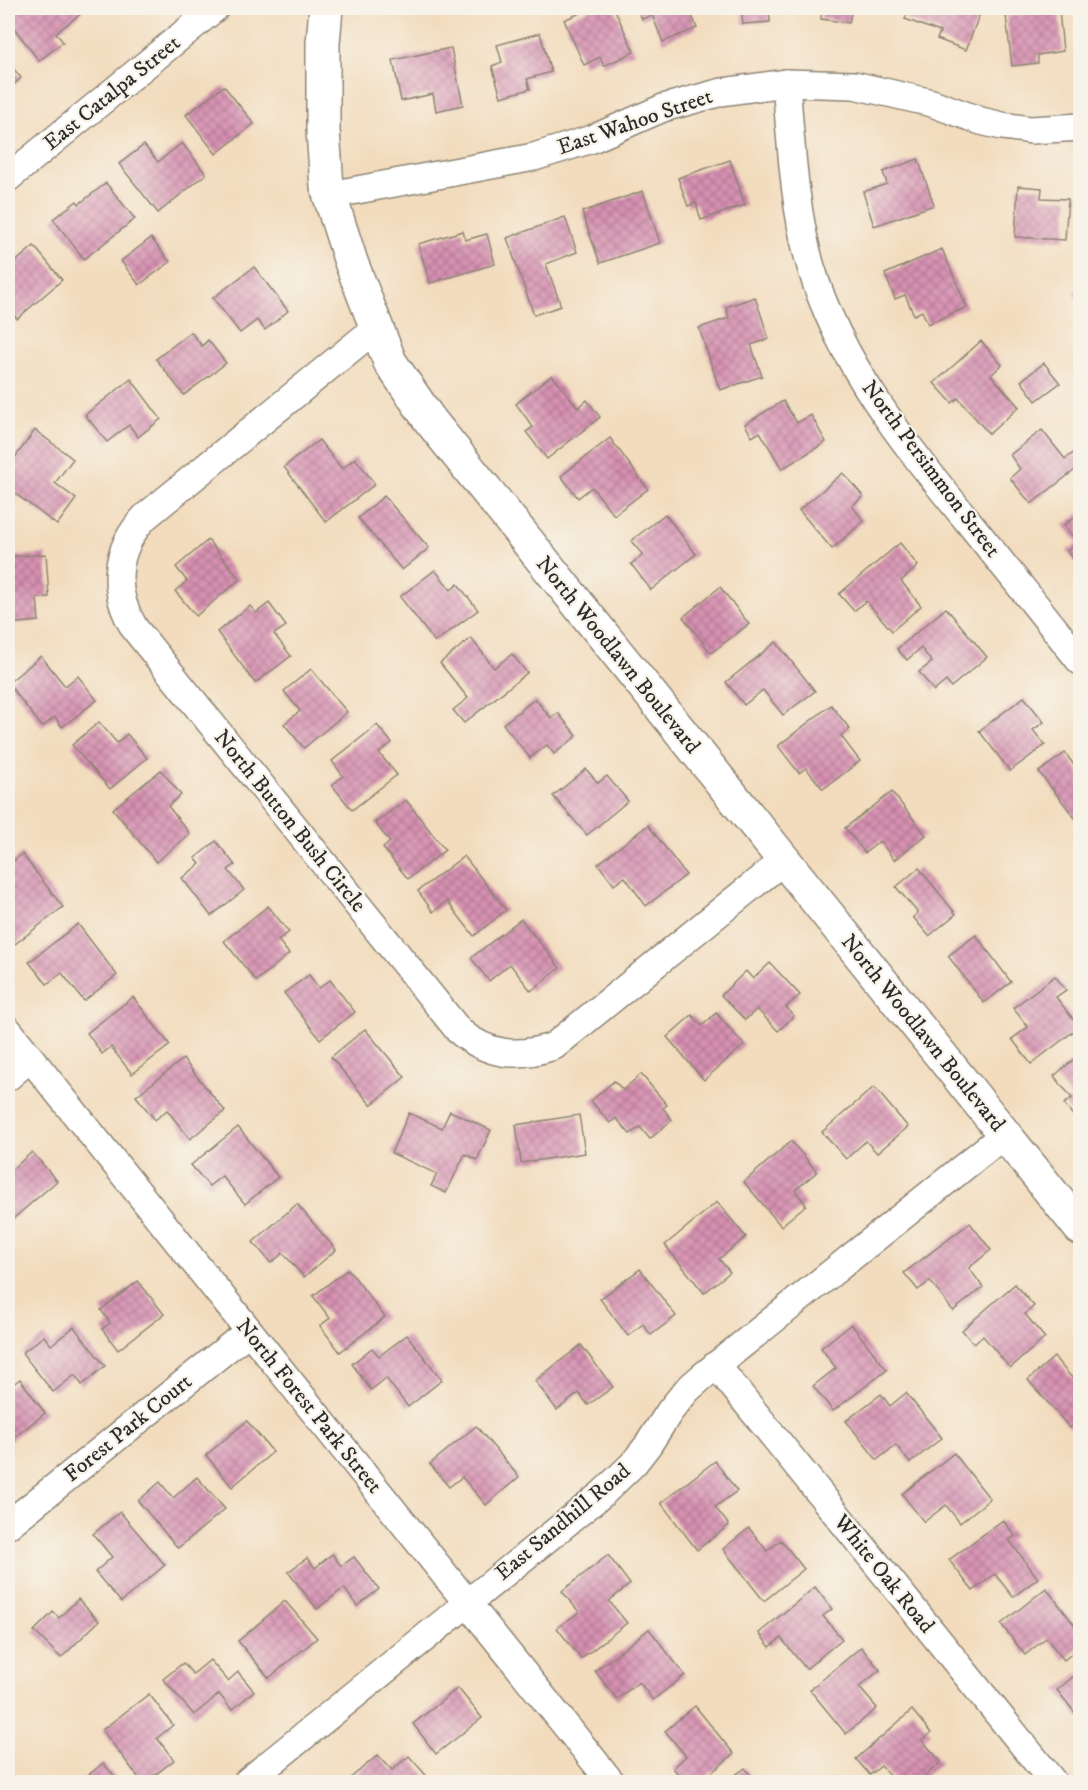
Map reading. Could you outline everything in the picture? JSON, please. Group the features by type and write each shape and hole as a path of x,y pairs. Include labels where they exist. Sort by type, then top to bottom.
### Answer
{"street":[{"name":"East Catalpa Street","path":"8,178 215,8"},
{"name":"North Woodlawn Boulevard","path":"326,8 323,43 323,130 330,195 351,262 390,362 429,419 1080,1228"},
{"name":"East Wahoo Street","path":"330,195 534,157 592,139 663,108 722,92 786,83 854,85 932,103 981,121 1002,126 1031,130 1080,127"},
{"name":"North Persimmon Street","path":"786,83 800,210 811,266 852,359 868,390 911,450 1080,661"},
{"name":"North Button Bush Circle","path":"376,328 136,526 123,550 119,579 123,605 135,629 459,1031 469,1040 490,1050 529,1054 554,1046 784,860"},
{"name":"North Forest Park Street","path":"8,1030 611,1782"},
{"path":"8,1077 30,1058"},
{"name":"East Sandhill Road","path":"247,1782 602,1494 641,1454 687,1390 716,1365 1005,1134"},
{"name":"Forest Park Court","path":"8,1525 249,1331"},
{"name":"White Oak Road","path":"716,1365 1053,1782"}],"building":[{"path":"17,8 80,8 83,12 56,33 63,42 39,61 8,20 8,15"},
{"path":"592,8 614,8 634,52 604,66 600,57 584,65 564,20"},
{"path":"637,8 689,8 697,28 663,42 652,15 642,19"},
{"path":"741,8 769,8 770,22 743,24"},
{"path":"822,8 852,8 849,23 821,19"},
{"path":"910,8 982,8 966,50 937,39 940,32 905,19"},
{"path":"1059,10 1063,51 1038,55 1038,63 1012,66 1006,16"},
{"path":"540,33 551,72 527,79 530,89 501,97 492,66 502,62 497,45"},
{"path":"451,48 463,105 436,111 433,94 401,101 393,60"},
{"path":"8,62 21,78 8,90"},
{"path":"224,86 254,124 216,154 186,115"},
{"path":"182,143 206,174 158,213 119,164 144,145 158,162"},
{"path":"918,159 934,205 874,226 863,192 887,184 883,172"},
{"path":"730,160 745,205 701,220 696,203 688,206 678,178"},
{"path":"106,183 135,219 84,259 53,219 77,201 79,204"},
{"path":"1018,186 1042,188 1041,198 1068,199 1065,240 1015,237"},
{"path":"643,191 660,243 600,263 582,212"},
{"path":"565,217 577,252 546,264 561,306 534,315 507,238"},
{"path":"463,231 465,240 487,234 495,264 430,283 418,244"},
{"path":"151,238 170,262 139,285 121,261"},
{"path":"34,246 62,280 17,319 8,308 8,257 13,264"},
{"path":"942,249 967,307 928,324 922,311 914,315 905,295 895,299 885,274"},
{"path":"254,267 288,311 265,330 257,320 240,333 213,298"},
{"path":"1080,287 1080,303 1073,293"},
{"path":"755,297 769,339 751,345 762,376 720,390 699,328 729,318 726,307"},
{"path":"191,332 202,346 208,340 226,363 184,395 156,359"},
{"path":"981,341 1002,365 991,375 1019,407 989,434 958,398 952,403 934,383"},
{"path":"1044,363 1060,383 1036,401 1021,381"},
{"path":"552,375 578,408 587,400 600,417 547,459 526,432 533,427 516,404"},
{"path":"131,379 161,419 138,437 129,425 107,442 85,415"},
{"path":"783,401 797,423 811,415 826,442 782,469 760,432 752,437 745,424"},
{"path":"35,430 73,459 55,483 76,499 57,525 8,488 14,476 8,472 8,467"},
{"path":"1042,430 1065,459 1079,449 1080,466 1031,504 1010,478 1020,469 1010,455"},
{"path":"610,438 648,489 614,515 592,487 578,498 561,476"},
{"path":"319,440 342,469 355,458 375,484 326,522 284,467"},
{"path":"843,473 863,496 852,506 864,521 832,549 799,510"},
{"path":"384,496 429,548 402,570 358,518"},
{"path":"1080,513 1080,569 1067,551 1078,543 1064,525"},
{"path":"665,514 696,554 651,590 631,564 643,555 631,541"},
{"path":"208,540 240,579 196,616 175,591 187,581 176,567"},
{"path":"900,543 918,566 901,581 921,606 892,631 866,601 854,611 839,594"},
{"path":"46,554 49,597 37,598 39,621 8,624 8,557"},
{"path":"435,570 451,590 458,584 478,610 435,642 400,597"},
{"path":"720,587 749,624 711,653 683,617"},
{"path":"269,603 286,626 274,634 291,656 255,683 217,632 250,606 256,613"},
{"path":"946,608 987,657 951,687 946,681 934,691 919,672 932,662 921,648 907,660 897,649"},
{"path":"471,638 494,668 512,654 527,673 464,723 453,710 468,698 440,663"},
{"path":"776,642 815,691 783,715 763,690 744,705 726,682"},
{"path":"41,656 65,686 78,676 97,700 62,727 55,717 42,727 8,683"},
{"path":"311,669 347,712 304,748 284,724 300,711 284,691"},
{"path":"1024,697 1044,722 1033,730 1045,745 1010,771 979,731"},
{"path":"535,699 551,718 558,713 577,736 554,754 547,745 530,758 503,724"},
{"path":"831,705 850,729 841,736 860,761 823,789 806,768 799,773 778,746"},
{"path":"99,722 117,743 127,734 147,758 110,789 72,745"},
{"path":"377,725 392,743 379,753 397,775 352,810 332,785 343,776 332,761"},
{"path":"1065,753 1080,773 1080,816 1076,819 1039,772"},
{"path":"586,769 598,783 607,776 628,801 587,835 553,796"},
{"path":"161,770 181,795 168,806 190,834 156,862 113,809"},
{"path":"892,792 926,835 894,860 880,841 865,853 845,828"},
{"path":"406,800 445,850 408,879 383,848 390,842 375,823"},
{"path":"648,825 686,875 646,906 625,877 614,885 598,864"},
{"path":"216,841 235,865 228,870 244,890 211,916 182,878 200,864 195,858"},
{"path":"22,854 63,907 15,944 8,935 8,914 13,910 8,904 8,865"},
{"path":"464,856 506,910 474,936 447,901 433,912 418,891"},
{"path":"919,868 956,914 929,936 913,917 918,913 896,887"},
{"path":"268,906 289,932 278,940 289,954 256,981 224,941"},
{"path":"521,919 560,968 531,991 510,964 489,981 471,958"},
{"path":"78,924 117,975 84,1001 62,973 47,984 29,962"},
{"path":"976,935 1011,982 984,1003 948,956"},
{"path":"770,963 800,995 786,1007 794,1016 778,1031 757,1009 745,1020 721,995 746,971 753,979"},
{"path":"309,975 319,988 330,980 355,1012 320,1039 284,993"},
{"path":"1055,976 1066,990 1056,997 1079,1027 1031,1064 1012,1039 1028,1027 1013,1008"},
{"path":"133,997 170,1045 132,1074 111,1047 102,1054 87,1033"},
{"path":"716,1013 744,1045 704,1080 667,1037 692,1015 702,1026"},
{"path":"365,1029 405,1077 371,1105 331,1057"},
{"path":"1080,1054 1080,1124 1064,1104 1072,1098 1054,1076"},
{"path":"183,1059 225,1111 190,1139 167,1110 155,1120 136,1096"},
{"path":"641,1074 667,1105 663,1108 672,1120 650,1139 640,1127 630,1134 616,1118 610,1123 591,1101 614,1081 623,1090"},
{"path":"874,1087 908,1127 877,1153 866,1141 846,1159 822,1132"},
{"path":"450,1111 491,1130 477,1160 465,1154 446,1193 431,1186 437,1174 391,1153 409,1113 442,1128"},
{"path":"579,1115 585,1153 521,1163 516,1125"},
{"path":"238,1127 278,1177 245,1204 222,1176 209,1186 191,1165"},
{"path":"791,1141 817,1172 795,1190 806,1205 781,1226 744,1182"},
{"path":"32,1152 57,1181 8,1223 8,1173"},
{"path":"717,1202 746,1237 719,1259 730,1272 704,1293 665,1245"},
{"path":"297,1204 336,1250 304,1277 283,1253 271,1263 253,1242"},
{"path":"970,1223 991,1250 969,1268 983,1287 953,1311 930,1281 918,1290 904,1273"},
{"path":"348,1269 385,1317 340,1352 320,1326 330,1318 313,1296"},
{"path":"640,1269 676,1316 651,1335 643,1324 628,1336 600,1299"},
{"path":"138,1281 164,1314 118,1350 102,1329 110,1323 101,1310"},
{"path":"1015,1284 1034,1306 1025,1314 1045,1338 1010,1368 983,1336 974,1344 962,1330"},
{"path":"851,1324 887,1370 833,1411 813,1386 836,1368 821,1348"},
{"path":"74,1327 105,1366 82,1385 75,1375 53,1392 22,1353 44,1336 51,1345"},
{"path":"407,1335 442,1380 408,1407 386,1378 371,1390 352,1364 372,1348 379,1356"},
{"path":"581,1345 613,1387 588,1405 579,1393 557,1410 535,1381"},
{"path":"1054,1357 1072,1378 1080,1371 1080,1419 1070,1428 1028,1380"},
{"path":"20,1379 45,1413 8,1442 8,1388"},
{"path":"906,1393 942,1438 910,1463 896,1445 877,1460 846,1421 881,1394 890,1406"},
{"path":"247,1421 273,1452 232,1487 206,1455"},
{"path":"476,1426 519,1477 486,1505 462,1477 449,1487 430,1464"},
{"path":"954,1453 990,1499 960,1523 946,1505 924,1522 902,1494"},
{"path":"715,1461 737,1491 715,1507 729,1525 697,1550 661,1503"},
{"path":"197,1477 225,1509 178,1548 138,1501 160,1482 173,1498"},
{"path":"120,1512 165,1565 121,1602 95,1572 112,1557 93,1534"},
{"path":"1003,1520 1015,1536 1009,1540 1038,1578 1013,1597 995,1574 973,1591 949,1560"},
{"path":"749,1528 767,1551 781,1540 804,1569 764,1601 723,1549"},
{"path":"332,1554 341,1566 354,1557 379,1589 357,1606 344,1588 317,1609 288,1572 307,1558 315,1568"},
{"path":"608,1555 630,1584 609,1601 627,1623 581,1659 557,1628 579,1612 562,1591"},
{"path":"815,1587 832,1609 823,1616 842,1639 806,1669 781,1638 770,1647 759,1633"},
{"path":"1046,1588 1080,1632 1080,1647 1064,1660 1046,1638 1025,1655 1001,1624"},
{"path":"78,1599 99,1621 61,1658 34,1631 53,1612 59,1618"},
{"path":"285,1601 317,1638 269,1678 238,1641"},
{"path":"649,1629 685,1675 653,1700 639,1682 617,1699 595,1671"},
{"path":"861,1647 880,1670 859,1687 877,1708 846,1734 810,1690"},
{"path":"210,1660 228,1681 238,1672 254,1691 232,1710 219,1694 194,1715 163,1679 183,1663 193,1674"},
{"path":"1080,1671 1080,1717 1079,1718 1057,1690"},
{"path":"8,1679 10,1695 8,1696"},
{"path":"458,1688 482,1718 436,1754 413,1724"},
{"path":"149,1694 173,1725 157,1738 174,1760 146,1782 142,1782 102,1730"},
{"path":"695,1706 734,1754 700,1782 685,1782 673,1768 686,1756 665,1731"},
{"path":"912,1710 931,1733 922,1740 941,1762 918,1782 896,1782 881,1766 870,1775 856,1759"},
{"path":"378,1755 392,1770 409,1756 432,1782 350,1782 348,1780"},
{"path":"103,1763 120,1782 80,1782"},
{"path":"745,1768 756,1782 726,1782"},
{"path":"964,1776 970,1782 956,1782"}]}
